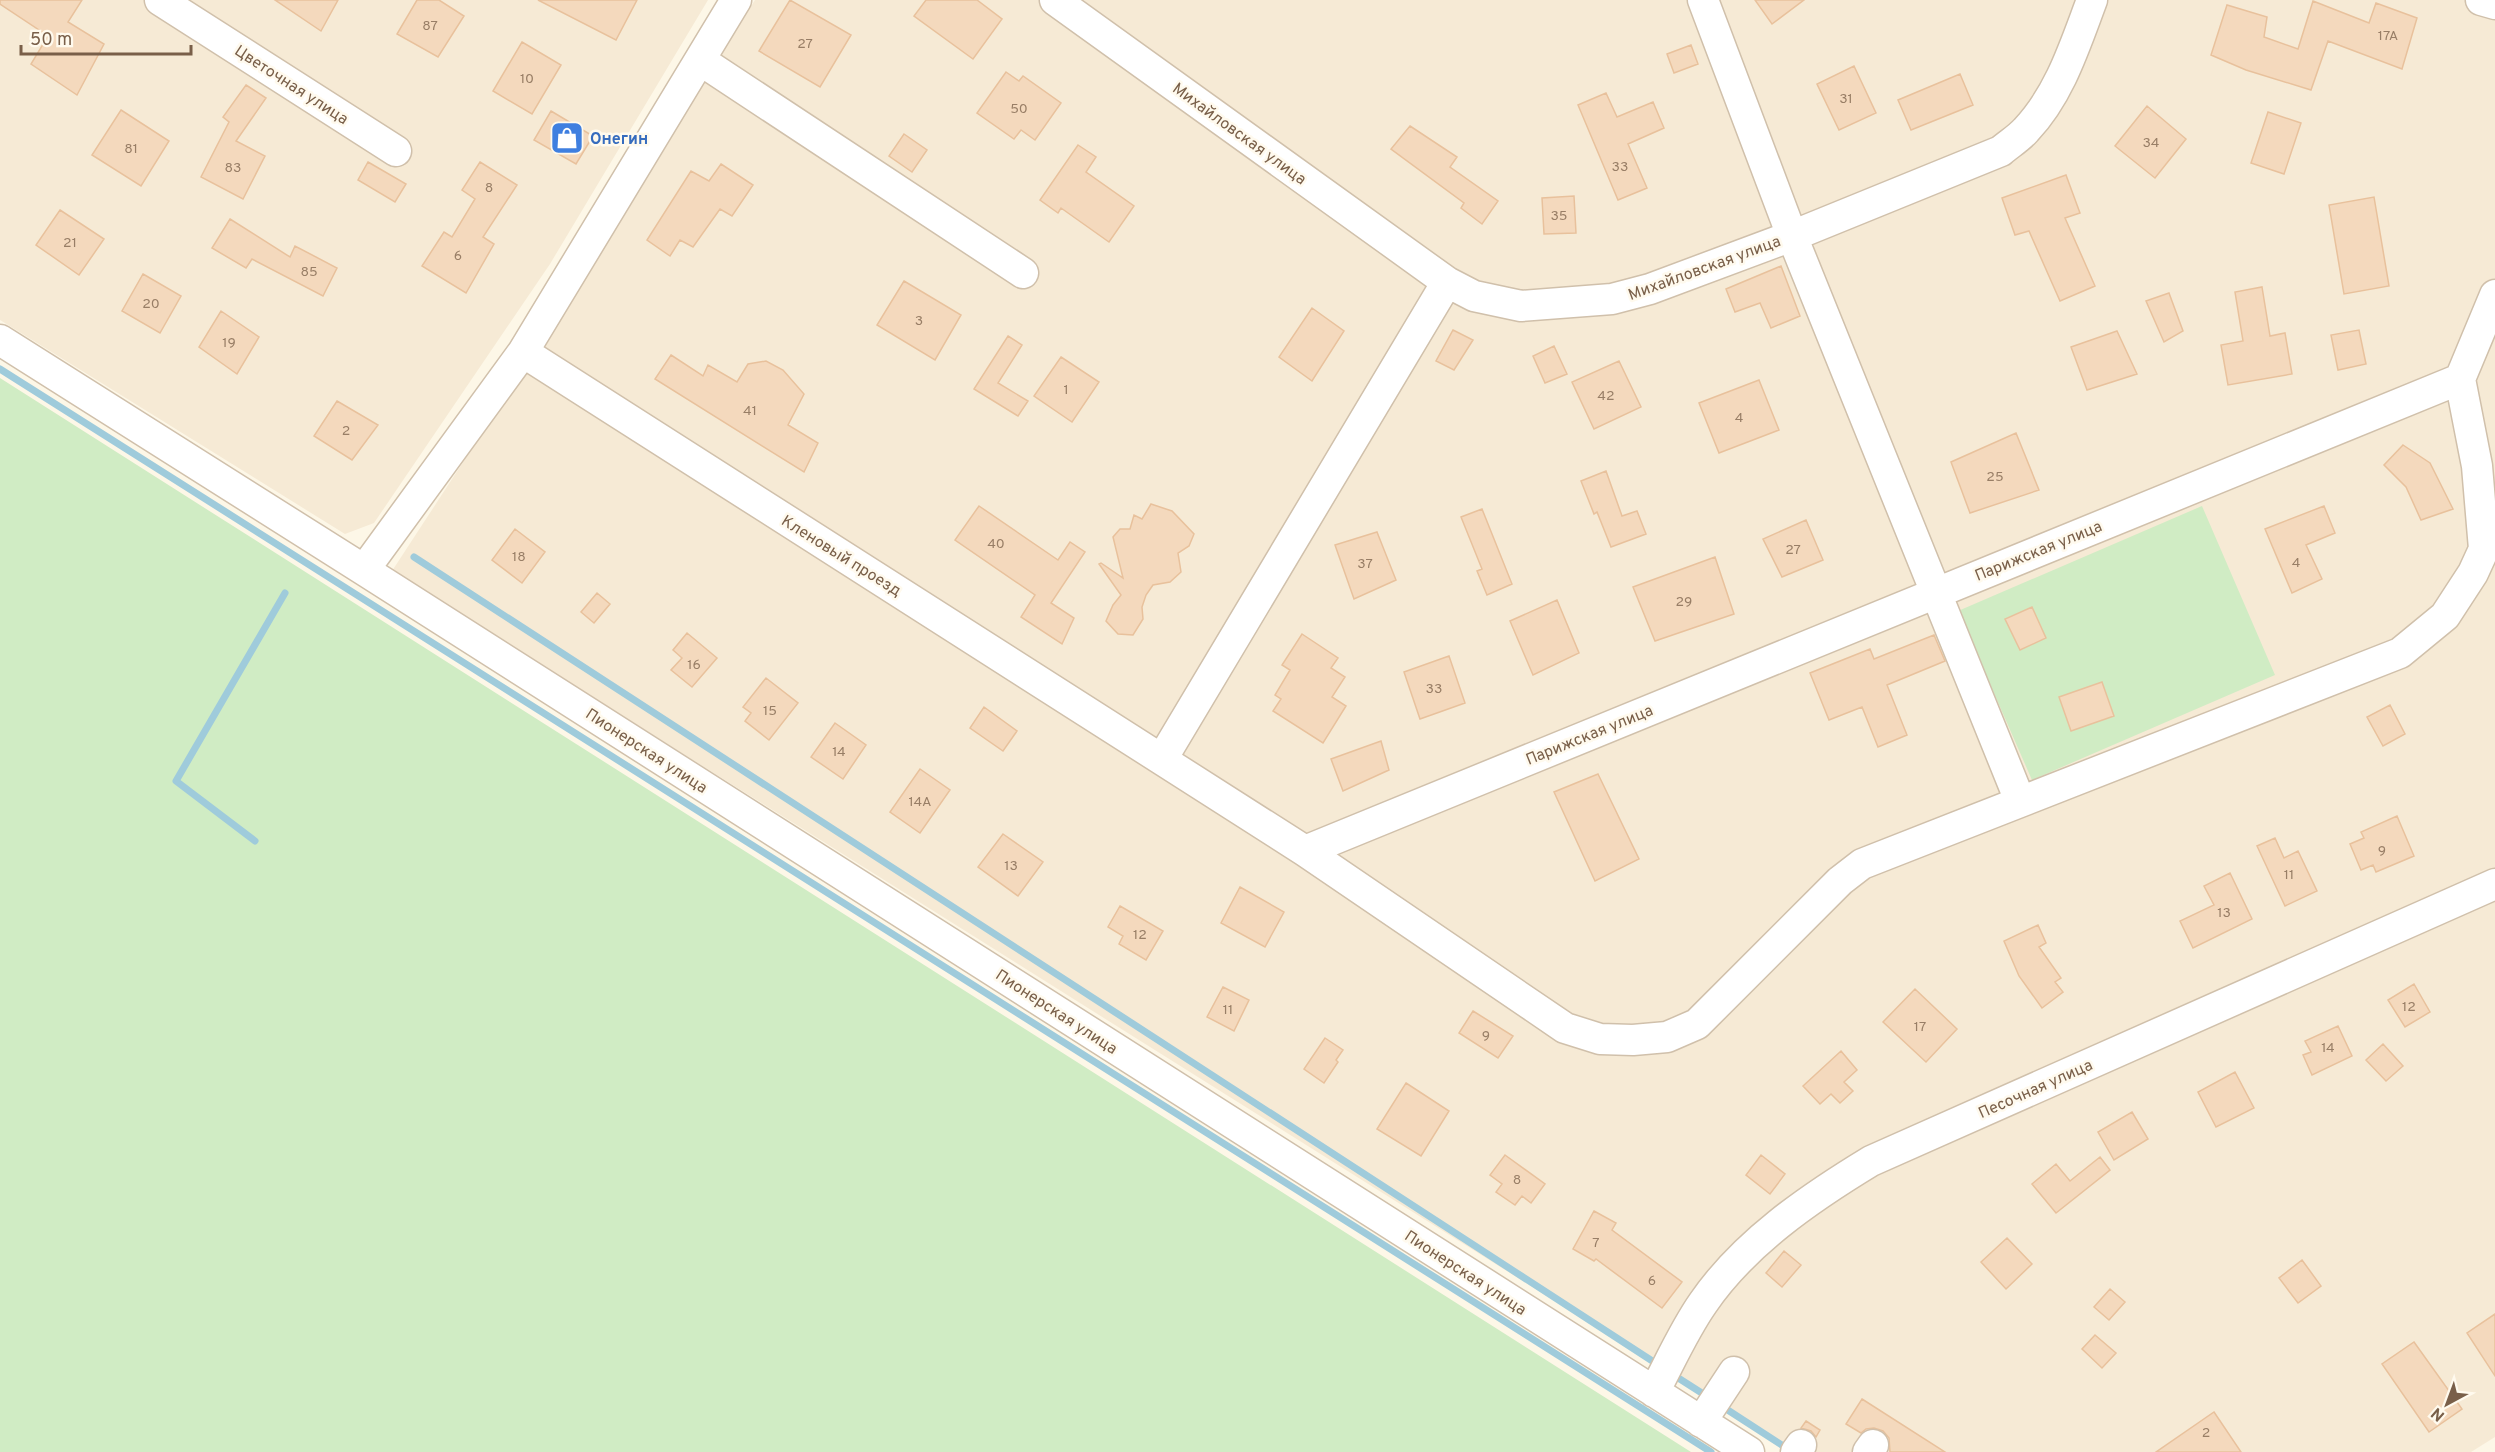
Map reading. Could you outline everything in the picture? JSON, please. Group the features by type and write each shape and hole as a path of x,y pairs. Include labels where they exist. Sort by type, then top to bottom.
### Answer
{"street":[{"name":"Цветочная улица","path":"160,0 193,9 396,151"},
{"path":"364,570 523,352 736,0"},
{"name":"Михайловская улица","path":"1055,0 1448,282 1474,296 1521,306 1612,299 1650,289 1792,236 2001,151 2026,130 2048,101 2067,67 2092,0"},
{"path":"1703,0 1792,236 2020,801"},
{"path":"2481,0 2495,4"},
{"path":"700,60 1023,273"},
{"path":"1448,282 1162,759 1305,851 1565,1028 1600,1039 1633,1040 1667,1036 1697,1024 1840,881 1862,864 2400,653 2445,616 2473,573 2484,549 2477,466 2460,379 2495,295"},
{"name":"Пионерская улица","path":"0,340 1749,1452"},
{"name":"Кленовый проезд","path":"523,352 1162,759"},
{"name":"Парижская улица","path":"1305,851 2460,379"},
{"name":"Песочная улица","path":"1654,1392 1703,1303 1735,1264 1801,1208 1871,1161 2495,884"},
{"path":"1701,1422 1734,1371"}],"shaded area":[{"path":"0,0 708,0 550,264 374,523 345,534 0,320"},
{"path":"755,0 2495,0 2495,1437 2471,1452 1795,1452 392,571 520,375"}],"green space":[{"path":"0,378 1691,1452 0,1452"},
{"path":"2202,506 2275,675 2032,780 1958,611"}],"building":[{"path":"0,0 82,0 68,22 104,44 77,95 31,64 48,36 0,4"},
{"path":"275,0 338,0 321,31"},
{"path":"417,0 439,0 464,16 438,57 397,34"},
{"path":"538,0 637,0 616,40"},
{"path":"790,0 851,35 820,87 759,51"},
{"path":"926,0 977,0 1002,19 973,59 914,16"},
{"path":"1755,0 1804,0 1772,24"},
{"path":"2313,1 2369,23 2376,3 2417,18 2402,69 2328,41 2311,90 2246,70 2211,55 2227,5 2267,17 2264,37 2298,49"},
{"path":"522,42 561,65 532,114 493,91"},
{"path":"1691,45 1698,64 1674,73 1667,54"},
{"path":"1854,66 1876,113 1839,130 1817,84"},
{"path":"1006,72 1019,81 1023,76 1061,103 1035,140 1021,130 1014,139 977,113"},
{"path":"1960,74 1973,105 1911,130 1898,100"},
{"path":"246,85 266,98 236,141 265,156 243,199 201,177 229,122 223,117"},
{"path":"1606,93 1617,117 1653,102 1664,128 1628,144 1647,188 1618,200 1578,105"},
{"path":"2147,106 2186,139 2155,178 2115,146"},
{"path":"121,110 169,141 141,186 92,155"},
{"path":"551,111 593,136 576,164 534,140"},
{"path":"2268,112 2301,123 2284,174 2251,163"},
{"path":"1410,126 1457,157 1450,167 1498,201 1482,224 1461,208 1464,203 1391,149"},
{"path":"904,134 927,150 912,172 889,156"},
{"path":"1078,145 1096,157 1086,172 1134,206 1109,242 1061,208 1058,213 1040,200"},
{"path":"368,162 406,184 395,202 358,180"},
{"path":"480,162 517,185 483,237 494,244 466,293 422,266 444,232 452,237 475,199 462,190"},
{"path":"721,164 753,185 732,216 720,209 693,247 680,240 670,256 647,240 691,171 709,181"},
{"path":"2066,175 2080,213 2065,218 2095,286 2060,301 2029,231 2015,235 2002,198"},
{"path":"1574,196 1576,233 1544,234 1542,198"},
{"path":"2374,197 2389,286 2344,294 2329,205"},
{"path":"60,210 104,239 79,275 36,245"},
{"path":"230,219 290,257 295,246 337,268 323,296 252,259 246,268 212,248"},
{"path":"1781,266 1800,316 1771,328 1760,303 1735,312 1726,289"},
{"path":"143,274 181,296 160,333 122,311"},
{"path":"904,281 961,315 935,360 877,325"},
{"path":"2262,287 2270,336 2285,333 2292,374 2228,385 2221,345 2243,341 2235,292"},
{"path":"2169,293 2183,331 2164,342 2146,301"},
{"path":"1312,308 1344,331 1312,381 1279,357"},
{"path":"221,311 259,337 237,374 199,347"},
{"path":"1453,330 1473,340 1454,370 1436,361"},
{"path":"2359,330 2366,364 2338,370 2331,335"},
{"path":"2117,331 2137,374 2087,390 2071,347"},
{"path":"1008,336 1022,345 998,383 1028,401 1018,416 974,389"},
{"path":"1554,346 1567,374 1545,383 1533,356"},
{"path":"671,355 703,376 708,365 737,382 748,364 766,361 783,370 804,394 788,425 818,443 804,472 655,379"},
{"path":"1061,357 1099,382 1072,422 1034,396"},
{"path":"1619,361 1641,407 1594,429 1572,382"},
{"path":"1759,380 1779,430 1719,453 1699,403"},
{"path":"337,401 378,425 352,460 314,436"},
{"path":"2016,433 2039,490 1970,513 1951,462"},
{"path":"2403,445 2430,463 2453,509 2421,520 2406,487 2384,465"},
{"path":"1606,471 1622,516 1637,511 1646,534 1611,547 1597,512 1594,514 1581,481"},
{"path":"1151,504 1172,511 1194,534 1189,546 1178,553 1181,572 1170,582 1153,585 1142,607 1143,619 1133,635 1118,634 1106,621 1113,605 1121,595 1099,564 1101,563 1123,578 1113,537 1120,529 1130,529 1134,515 1142,519"},
{"path":"979,506 1058,560 1070,542 1085,552 1051,603 1074,618 1062,644 1021,617 1035,595 955,540"},
{"path":"2324,506 2335,533 2306,545 2322,579 2292,593 2265,529"},
{"path":"1482,509 1512,584 1487,595 1477,571 1482,569 1461,517"},
{"path":"1806,520 1823,560 1782,577 1763,539"},
{"path":"515,529 545,552 522,583 492,560"},
{"path":"1377,532 1396,580 1354,599 1335,545"},
{"path":"1715,557 1734,614 1655,641 1633,587"},
{"path":"597,593 610,604 594,623 581,612"},
{"path":"1557,600 1579,653 1533,675 1510,621"},
{"path":"2032,607 2046,638 2020,650 2005,619"},
{"path":"687,633 717,658 692,687 671,670 682,658 673,650"},
{"path":"1302,634 1338,658 1331,668 1345,677 1332,697 1346,706 1323,743 1273,711 1281,699 1275,695 1290,670 1282,665"},
{"path":"1934,635 1945,661 1887,685 1907,735 1878,747 1862,707 1829,720 1810,673 1870,649 1874,659"},
{"path":"1449,656 1465,703 1420,719 1404,672"},
{"path":"766,678 798,703 769,740 745,721 751,713 743,707"},
{"path":"2102,682 2114,716 2071,731 2059,697"},
{"path":"2390,705 2405,734 2383,746 2367,717"},
{"path":"984,707 1017,731 1003,751 970,728"},
{"path":"835,723 866,745 843,779 811,757"},
{"path":"1381,741 1389,770 1343,791 1331,759"},
{"path":"920,769 950,790 920,833 890,812"},
{"path":"1598,774 1639,859 1595,881 1554,792"},
{"path":"2397,816 2414,856 2376,872 2373,865 2361,870 2350,844 2364,838 2361,832"},
{"path":"1003,834 1043,862 1018,896 978,867"},
{"path":"2275,838 2284,858 2298,851 2317,891 2285,906 2257,846"},
{"path":"2230,873 2252,919 2193,948 2180,921 2214,905 2204,886"},
{"path":"1240,887 1284,912 1265,947 1221,923"},
{"path":"1120,906 1163,931 1146,960 1119,944 1123,936 1108,927"},
{"path":"2038,925 2046,943 2039,947 2061,978 2055,982 2063,992 2042,1008 2019,976 2004,941"},
{"path":"2414,984 2430,1012 2405,1027 2388,1000"},
{"path":"1223,987 1249,1000 1234,1031 1207,1017"},
{"path":"1915,989 1957,1029 1926,1062 1883,1022"},
{"path":"1473,1011 1513,1036 1498,1058 1459,1033"},
{"path":"2338,1026 2352,1056 2312,1075 2303,1055 2311,1052 2305,1041"},
{"path":"1325,1038 1343,1050 1324,1083 1304,1069"},
{"path":"2383,1044 2403,1066 2386,1081 2366,1060"},
{"path":"1841,1051 1857,1070 1844,1082 1853,1091 1840,1103 1831,1094 1820,1104 1803,1086"},
{"path":"2235,1072 2254,1108 2216,1127 2198,1092"},
{"path":"1406,1083 1449,1111 1421,1156 1377,1129"},
{"path":"2132,1112 2148,1139 2114,1160 2098,1132"},
{"path":"1505,1155 1545,1184 1531,1203 1522,1196 1515,1205 1496,1192 1502,1184 1490,1175"},
{"path":"1761,1155 1785,1174 1770,1194 1746,1175"},
{"path":"2100,1157 2110,1170 2056,1213 2032,1184 2056,1164 2070,1181"},
{"path":"1594,1211 1616,1223 1612,1230 1682,1282 1662,1308 1596,1259 1594,1261 1573,1249"},
{"path":"2007,1238 2032,1264 2006,1289 1981,1262"},
{"path":"1784,1251 1801,1265 1782,1287 1766,1273"},
{"path":"2302,1260 2321,1286 2298,1303 2279,1278"},
{"path":"2110,1289 2125,1302 2109,1320 2094,1307"},
{"path":"2495,1314 2495,1376 2467,1333"},
{"path":"2095,1335 2116,1353 2102,1368 2082,1349"},
{"path":"2414,1342 2462,1409 2429,1432 2382,1364"},
{"path":"1862,1399 1945,1452 1890,1452 1889,1438 1883,1431 1874,1428 1866,1429 1861,1433 1846,1424"},
{"path":"2214,1412 2241,1452 2156,1452"},
{"path":"1806,1421 1820,1430 1816,1437 1811,1431 1801,1428"}],"waterway":[{"path":"0,369 1711,1452"},
{"path":"414,557 1660,1366"},
{"path":"255,841 176,781 285,593"},
{"path":"1672,1374 1708,1397"},
{"path":"1720,1405 1791,1451"}],"place":[{"name":"Онегин","path":"567,138"}]}
